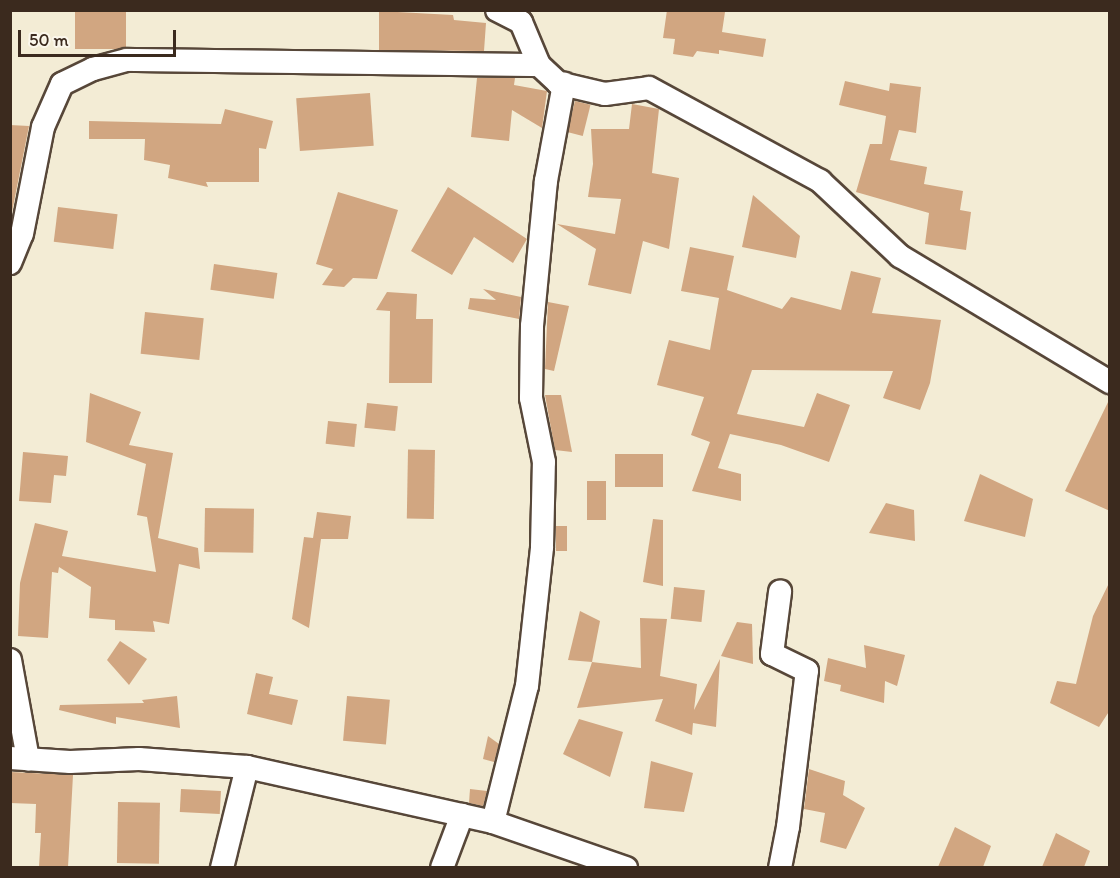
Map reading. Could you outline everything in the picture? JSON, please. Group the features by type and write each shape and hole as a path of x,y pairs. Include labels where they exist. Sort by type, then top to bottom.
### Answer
{"street":[{"path":"497,10 521,22 539,65 564,84 605,94 649,87 820,181 900,256 1110,382"},
{"path":"10,263 22,234 43,127 62,84 93,69 127,60 539,65"},
{"path":"493,822 527,686 542,547 544,462 531,398 532,326 546,181 564,84"},
{"path":"780,592 772,654 807,670 788,827 780,867"},
{"path":"10,660 19,758 139,759 247,767 493,822 626,867"},
{"path":"222,867 247,767"},
{"path":"442,867 462,815"}],"building":[{"path":"75,10 126,10 126,49 75,49"},
{"path":"667,10 725,12 722,32 766,39 763,57 719,50 719,54 697,51 693,57 673,54 675,39 663,38"},
{"path":"379,11 453,15 454,20 486,23 484,51 379,50"},
{"path":"477,78 515,78 514,85 547,91 542,128 512,110 509,141 471,137"},
{"path":"845,81 889,91 890,83 921,87 916,133 899,130 890,160 927,167 924,184 963,191 960,210 971,212 966,250 925,244 929,213 856,192 870,144 882,144 886,116 839,105"},
{"path":"370,93 374,146 300,151 296,98"},
{"path":"575,101 591,105 583,136 567,132"},
{"path":"632,104 659,109 652,173 679,178 669,249 643,241 631,294 588,285 596,249 557,224 615,234 621,199 588,197 593,164 591,129 629,129"},
{"path":"225,109 273,121 266,149 259,148 259,182 206,182 208,187 168,178 170,165 144,160 145,139 89,139 89,121 221,124"},
{"path":"10,125 29,126 10,222"},
{"path":"448,187 527,239 513,263 474,237 452,275 411,251"},
{"path":"338,192 398,210 377,279 353,278 344,287 322,285 333,269 316,264"},
{"path":"753,195 800,236 796,258 742,247"},
{"path":"58,207 118,214 113,249 54,242"},
{"path":"690,247 734,256 727,290 782,309 791,297 841,310 851,271 881,278 872,313 941,320 930,383 920,410 883,398 893,371 752,370 737,414 804,427 817,393 850,405 829,462 781,445 730,434 718,468 741,474 741,501 692,491 710,442 691,435 704,397 657,385 669,340 710,350 719,298 681,291"},
{"path":"214,264 277,273 274,299 210,290"},
{"path":"483,289 521,297 519,319 468,309 470,298 496,300"},
{"path":"387,292 417,294 416,319 433,319 432,383 389,383 390,311 376,310"},
{"path":"548,302 569,306 554,371 545,369"},
{"path":"145,312 204,318 199,360 141,354"},
{"path":"90,393 141,412 129,445 173,453 158,538 198,548 200,569 179,564 169,624 153,621 155,632 115,630 115,620 89,618 91,587 59,567 58,573 52,572 48,638 18,636 20,583 35,523 68,531 62,556 156,572 147,517 137,515 146,464 86,442"},
{"path":"545,395 561,395 572,452 555,450"},
{"path":"1110,398 1110,511 1065,491"},
{"path":"367,403 398,406 395,431 364,428"},
{"path":"328,421 357,424 354,447 326,444"},
{"path":"408,450 435,450 434,519 407,519"},
{"path":"23,452 68,456 66,476 54,475 51,503 19,501"},
{"path":"615,454 663,454 663,487 615,487"},
{"path":"980,474 1033,499 1025,537 964,521"},
{"path":"587,481 606,481 606,520 587,520"},
{"path":"886,503 914,510 915,541 869,533"},
{"path":"205,508 254,509 253,553 204,552"},
{"path":"317,512 351,516 348,539 321,539 309,628 292,619 304,537 313,538"},
{"path":"653,519 663,520 663,586 643,582"},
{"path":"556,526 567,526 567,551 556,551"},
{"path":"1110,581 1110,710 1099,727 1050,703 1057,681 1076,684 1093,616"},
{"path":"674,587 705,590 701,622 671,619"},
{"path":"580,611 600,621 592,662 568,660"},
{"path":"640,618 667,619 660,676 697,684 694,710 720,659 716,727 693,723 692,735 655,721 663,699 577,708 592,662 641,668"},
{"path":"737,622 752,624 753,664 721,656"},
{"path":"120,641 147,659 129,685 107,660"},
{"path":"864,645 905,655 897,686 885,681 884,703 840,691 841,685 824,681 828,658 866,668"},
{"path":"256,673 273,677 269,694 298,700 292,725 247,714"},
{"path":"177,696 180,728 116,717 116,724 59,710 60,705 144,703 142,700"},
{"path":"347,696 390,700 386,745 343,741"},
{"path":"579,719 623,732 610,777 563,754"},
{"path":"488,736 499,744 494,762 483,759"},
{"path":"651,761 693,773 684,812 644,808"},
{"path":"809,769 845,781 843,795 865,808 846,849 820,842 825,813 804,809"},
{"path":"10,772 73,775 68,867 39,867 41,833 35,833 36,804 10,803"},
{"path":"181,789 221,791 220,814 180,812"},
{"path":"470,789 487,791 483,806 469,803"},
{"path":"118,802 160,803 159,864 117,863"},
{"path":"955,827 991,846 983,867 938,867"},
{"path":"1056,833 1090,851 1084,867 1042,867"}]}
